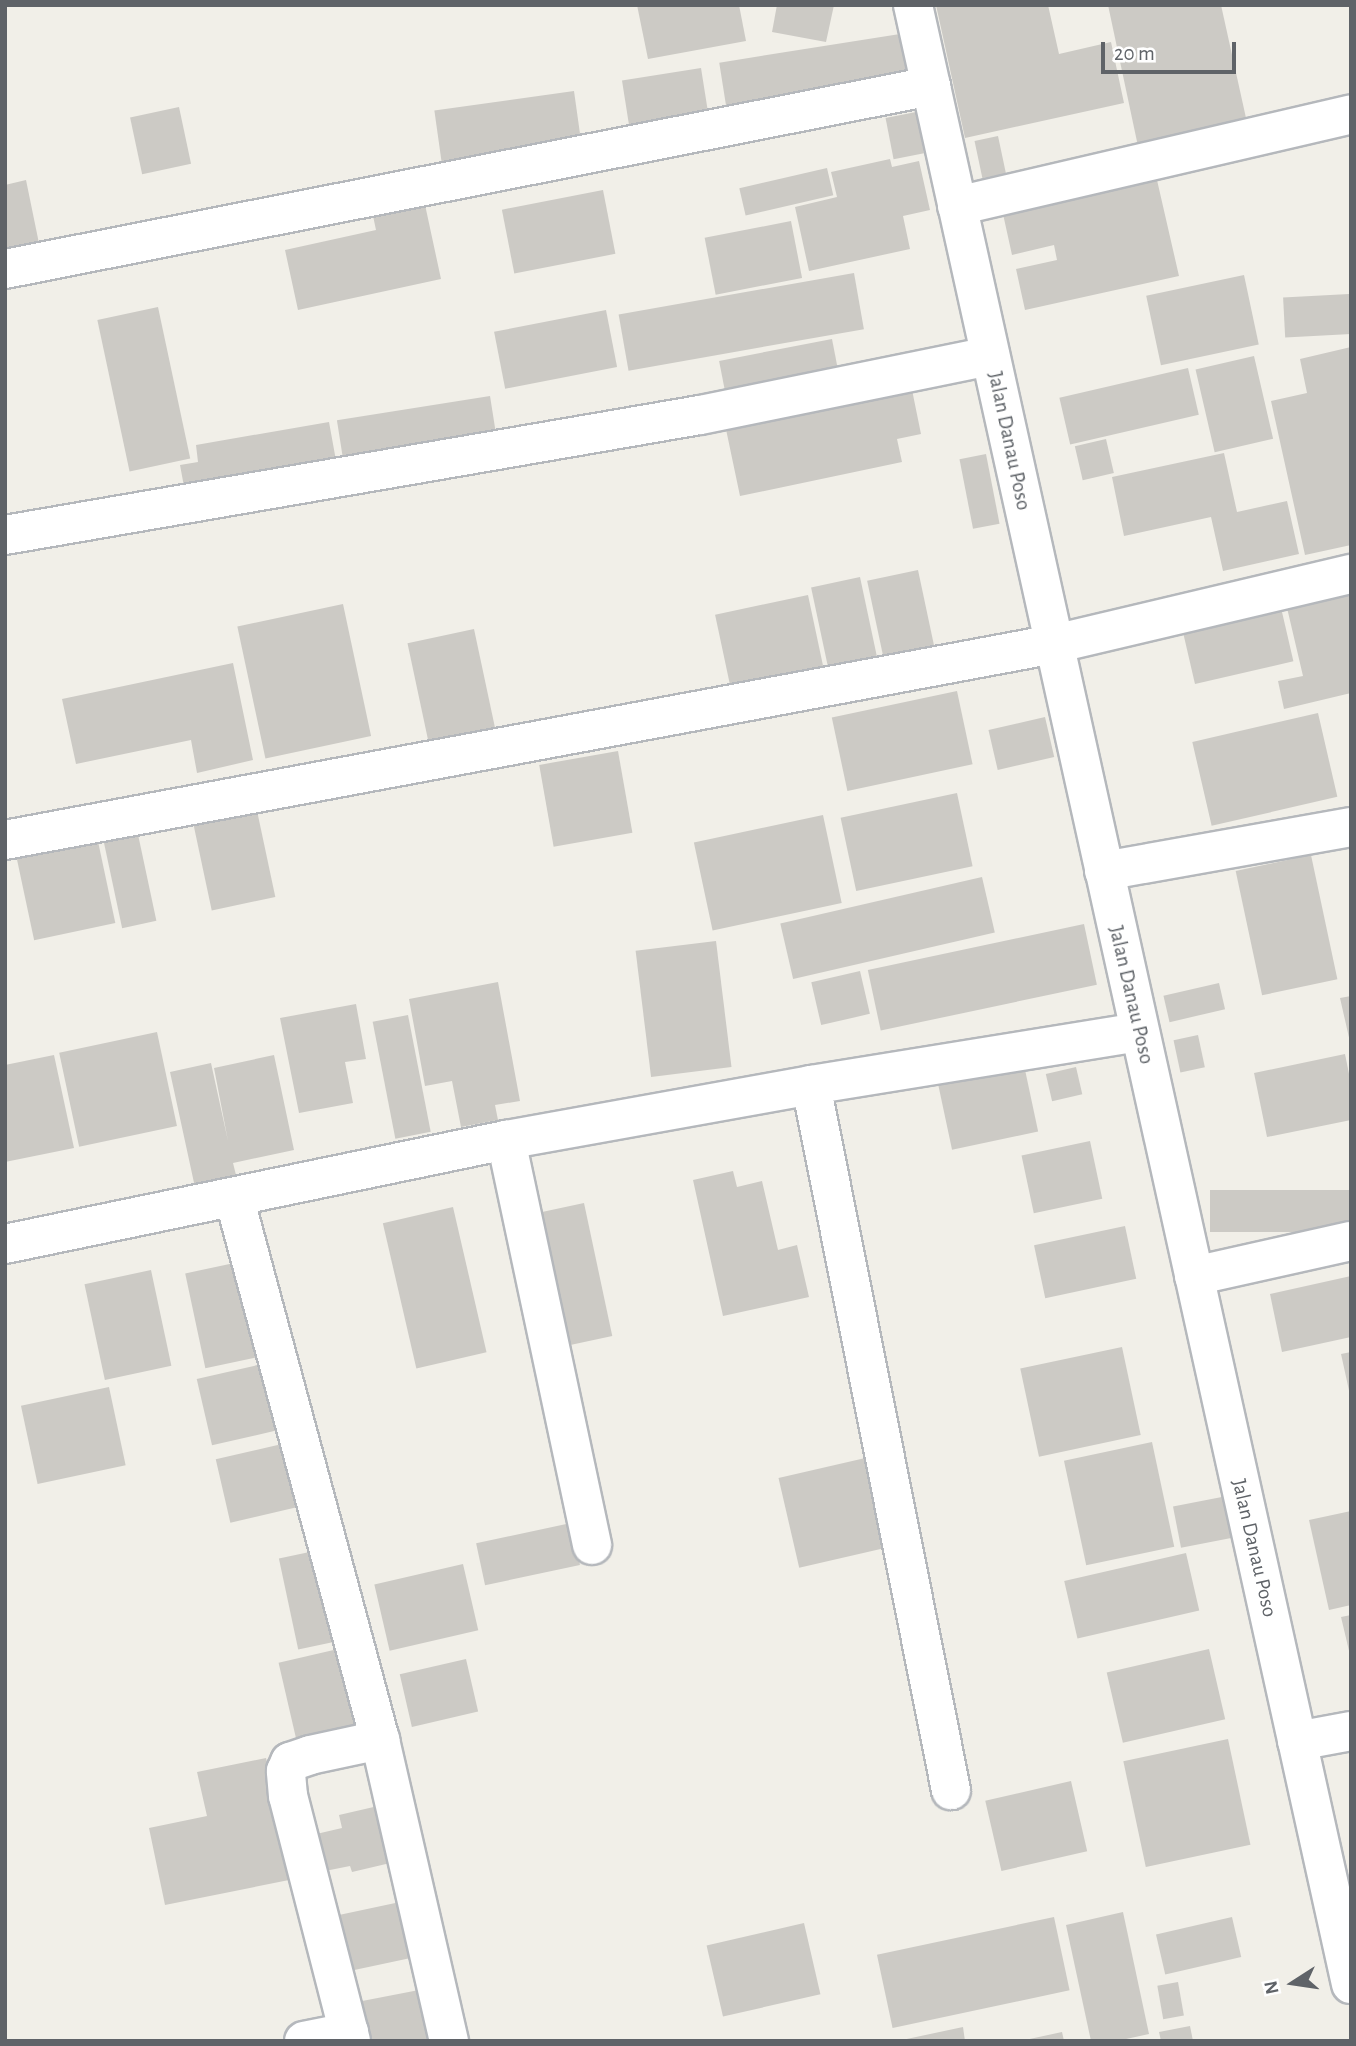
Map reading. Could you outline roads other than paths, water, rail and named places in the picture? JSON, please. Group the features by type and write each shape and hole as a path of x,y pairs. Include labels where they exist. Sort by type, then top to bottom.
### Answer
{"street":[{"name":"Jalan Danau Poso","path":"913,5 1351,1984"},
{"path":"5,269 931,86"},
{"path":"957,205 1351,114"},
{"path":"5,535 701,415 990,356"},
{"path":"5,840 1054,645 1351,573"},
{"path":"1104,871 1351,827"},
{"path":"5,1244 506,1140 811,1085 1139,1032"},
{"path":"811,1085 951,1790"},
{"path":"506,1140 592,1545"},
{"path":"234,1197 380,1740 449,2041"},
{"path":"1194,1276 1351,1241"},
{"path":"1297,1741 1351,1731"},
{"path":"304,2041 350,2036 288,1796 286,1771 290,1762 380,1740"}]}
